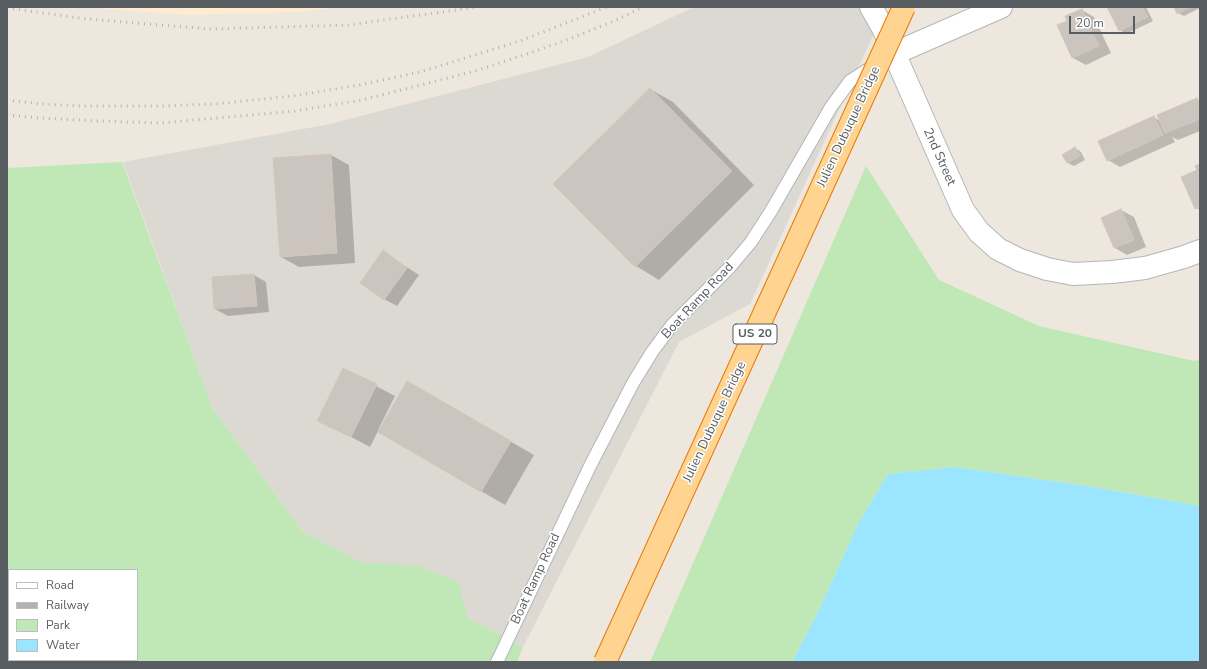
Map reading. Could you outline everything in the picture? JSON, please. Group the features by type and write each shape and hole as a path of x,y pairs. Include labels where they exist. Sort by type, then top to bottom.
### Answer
{"highway":[{"name":"Julien Dubuque Bridge","path":"605,662 904,7"}],"street":[{"name":"2nd Street","path":"871,7 883,28 963,210 979,232 998,249 1020,260 1047,269 1073,274 1112,272 1144,268 1184,257 1200,250"},
{"path":"894,54 1001,7"}],"lane":[{"name":"Boat Ramp Road","path":"497,662 590,466 633,383 652,352 672,325 730,267 751,242 771,211 831,107 850,81 894,54"}],"shaded area":[{"path":"82,7 344,7 295,12 187,15"},
{"path":"694,7 886,7 750,304 679,342 523,647 303,532 213,409 123,162 330,124 588,57"}],"green space":[{"path":"122,162 213,409 303,532 361,562 419,566 458,582 468,618 523,647 517,662 7,662 7,168"},
{"path":"866,166 939,280 1039,326 1194,361 1200,360 1200,506 1087,486 955,467 888,474 858,524 819,610 792,662 650,662"}],"water":[{"path":"955,467 1087,486 1200,506 1200,662 792,662 819,610 858,524 888,474"}],"building":[{"path":"1107,7 1142,7 1148,17 1119,31"},
{"path":"1174,7 1190,7 1177,14"},
{"path":"1082,9 1099,46 1072,58 1057,25 1067,21 1065,16"},
{"path":"650,88 732,171 635,267 553,184"},
{"path":"1197,98 1200,104 1200,119 1165,133 1157,115"},
{"path":"1154,116 1163,135 1107,161 1098,141"},
{"path":"1075,147 1080,156 1067,163 1062,155"},
{"path":"331,154 337,253 280,257 273,158"},
{"path":"1200,164 1200,206 1195,209 1181,177 1197,170 1195,166"},
{"path":"1121,209 1134,240 1114,248 1101,218"},
{"path":"383,250 407,268 384,300 360,283"},
{"path":"254,274 257,306 214,309 212,277"},
{"path":"343,368 377,384 351,437 317,421"},
{"path":"407,381 511,441 481,492 378,432"}],"railway":[{"path":"7,8 87,19 210,29 348,25 478,7"},
{"path":"7,100 81,106 162,106 214,104 293,96 359,85 420,72 520,41 607,7"},
{"path":"7,115 39,118 160,123 295,111 362,100 475,71 527,54 614,21 643,7"}]}
